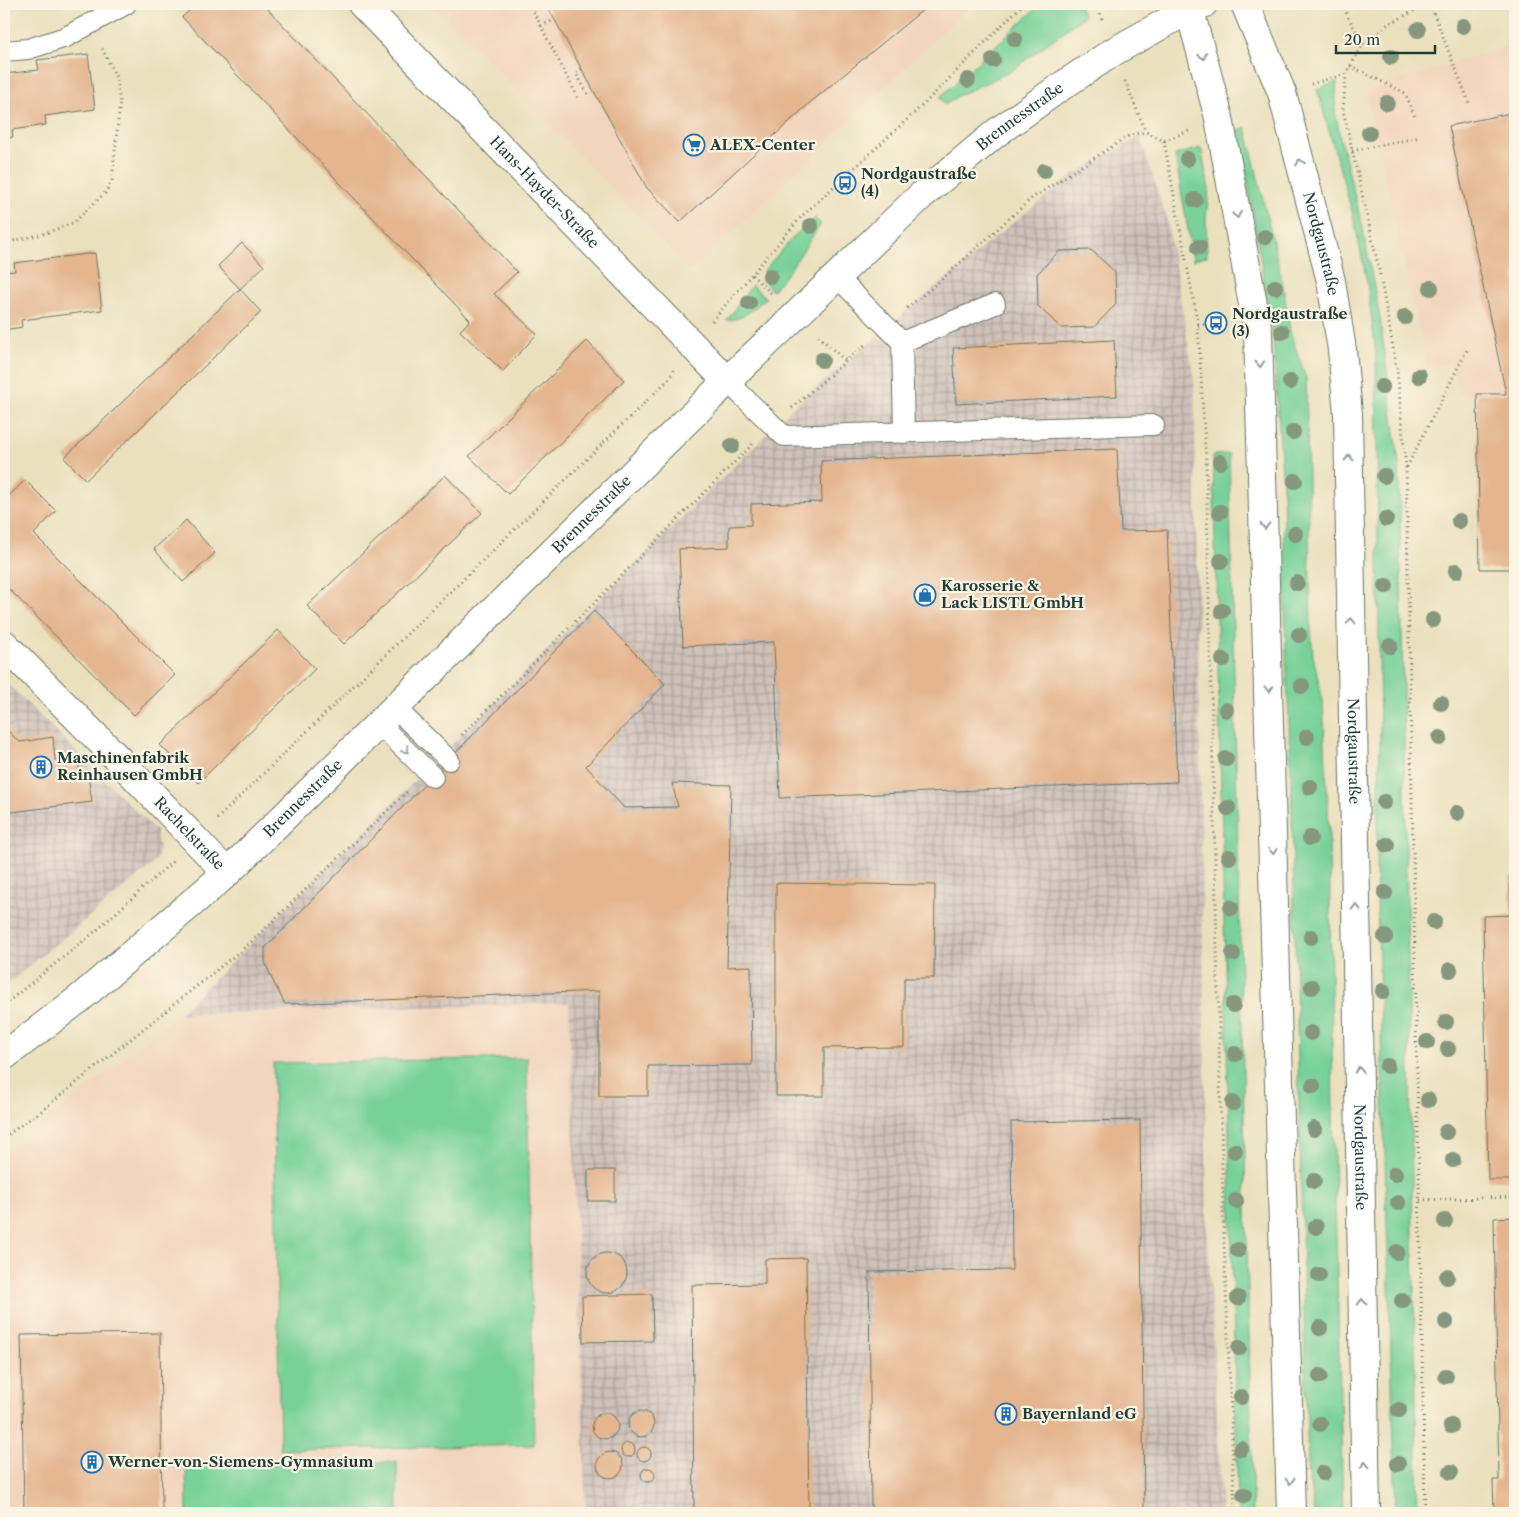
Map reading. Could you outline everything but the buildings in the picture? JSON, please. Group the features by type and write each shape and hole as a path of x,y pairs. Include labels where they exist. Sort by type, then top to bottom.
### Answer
{"main road":[{"name":"Hans-Hayder-Straße","path":"362,4 727,381"},
{"name":"Nordgaustraße","path":"1245,4 1282,93 1330,281 1342,350 1348,414 1366,1513"},
{"path":"1194,6 1219,118 1258,332 1291,1513"},
{"name":"Brennesstraße","path":"4,1056 79,999 227,873 727,381 922,194 996,133 1056,90 1113,52 1194,6"},
{"name":"Rachelstraße","path":"4,644 227,873"}],"lane":[{"path":"4,51 28,49 66,37 126,4"},
{"path":"837,277 902,342 904,433"},
{"path":"902,342 995,304"},
{"path":"727,381 784,436 1154,425"},
{"path":"387,716 446,758"},
{"path":"387,716 430,774"}],"path":[{"path":"532,4 530,5 579,100"},
{"path":"4,1005 97,930 195,841 668,380 692,344 802,216 925,103 1023,4"},
{"path":"1340,4 1363,44"},
{"path":"1425,1513 1406,468 1397,370 1379,269 1343,110 1346,74 1363,44 1388,25 1429,4 1470,104"},
{"path":"541,26 554,20"},
{"path":"4,243 43,234 73,222 106,193 112,181 120,102 116,77 104,51 85,26"},
{"path":"1350,66 1404,93 1416,119"},
{"path":"582,69 576,72 588,95"},
{"path":"1282,93 1346,74"},
{"path":"1164,142 1219,118"},
{"path":"446,758 772,425 940,281 1032,198 1130,135 1146,132 1164,142"},
{"path":"1352,151 1420,137"},
{"path":"1164,142 1198,325 1206,462 1223,1213 1235,1513"},
{"path":"842,180 845,183"},
{"path":"1198,325 1216,323"},
{"path":"1406,468 1468,348"},
{"path":"4,1137 40,1112 249,944 430,774"},
{"path":"1420,1200 1515,1197"}],"shaded area":[{"path":"433,4 972,4 691,271"},
{"path":"1515,43 1515,569 1480,569 1477,394 1459,394 1451,364 1428,369 1366,91"},
{"path":"1140,137 1167,220 1194,377 1207,1220 1222,1513 586,1513 569,1003 179,1014 801,400 1010,225 1073,175"},
{"path":"4,680 156,831 159,849 158,857 153,864 4,987"},
{"path":"569,1002 586,1513 4,1513 4,1151 39,1127 179,1014"}],"green space":[{"path":"1041,4 1078,4 1084,16 1010,72 959,95 945,105 940,97"},
{"path":"1337,82 1335,110 1362,225 1380,318 1399,464 1418,1513 1396,1513 1376,872 1380,742 1376,354 1367,282 1353,215 1317,89"},
{"path":"1246,127 1282,280 1291,335 1306,378 1311,628 1313,656 1323,701 1329,831 1333,1113 1343,1513 1315,1513 1308,1474 1283,489 1273,336 1239,130"},
{"path":"1201,148 1209,189 1206,218 1207,256 1193,260 1175,155"},
{"path":"815,218 821,224 789,271 772,291 763,279 765,269 798,232"},
{"path":"752,285 766,298 743,316 727,320"},
{"path":"1229,454 1253,1513 1238,1513 1213,455"},
{"path":"527,1058 534,1445 280,1450 273,1063"},
{"path":"397,1462 398,1513 187,1513 186,1464"}],"place":[{"name":"ALEX-Center","path":"694,145"},
{"name":"Nordgaustraße (4)","path":"845,183"},
{"name":"Nordgaustraße (3)","path":"1216,323"},
{"name":"Karosserie & Lack LISTL GmbH","path":"925,595"},
{"name":"Maschinenfabrik Reinhausen GmbH","path":"41,767"},
{"name":"Bayernland eG","path":"1006,1414"},
{"name":"Werner-von-Siemens-Gymnasium","path":"92,1462"}]}
